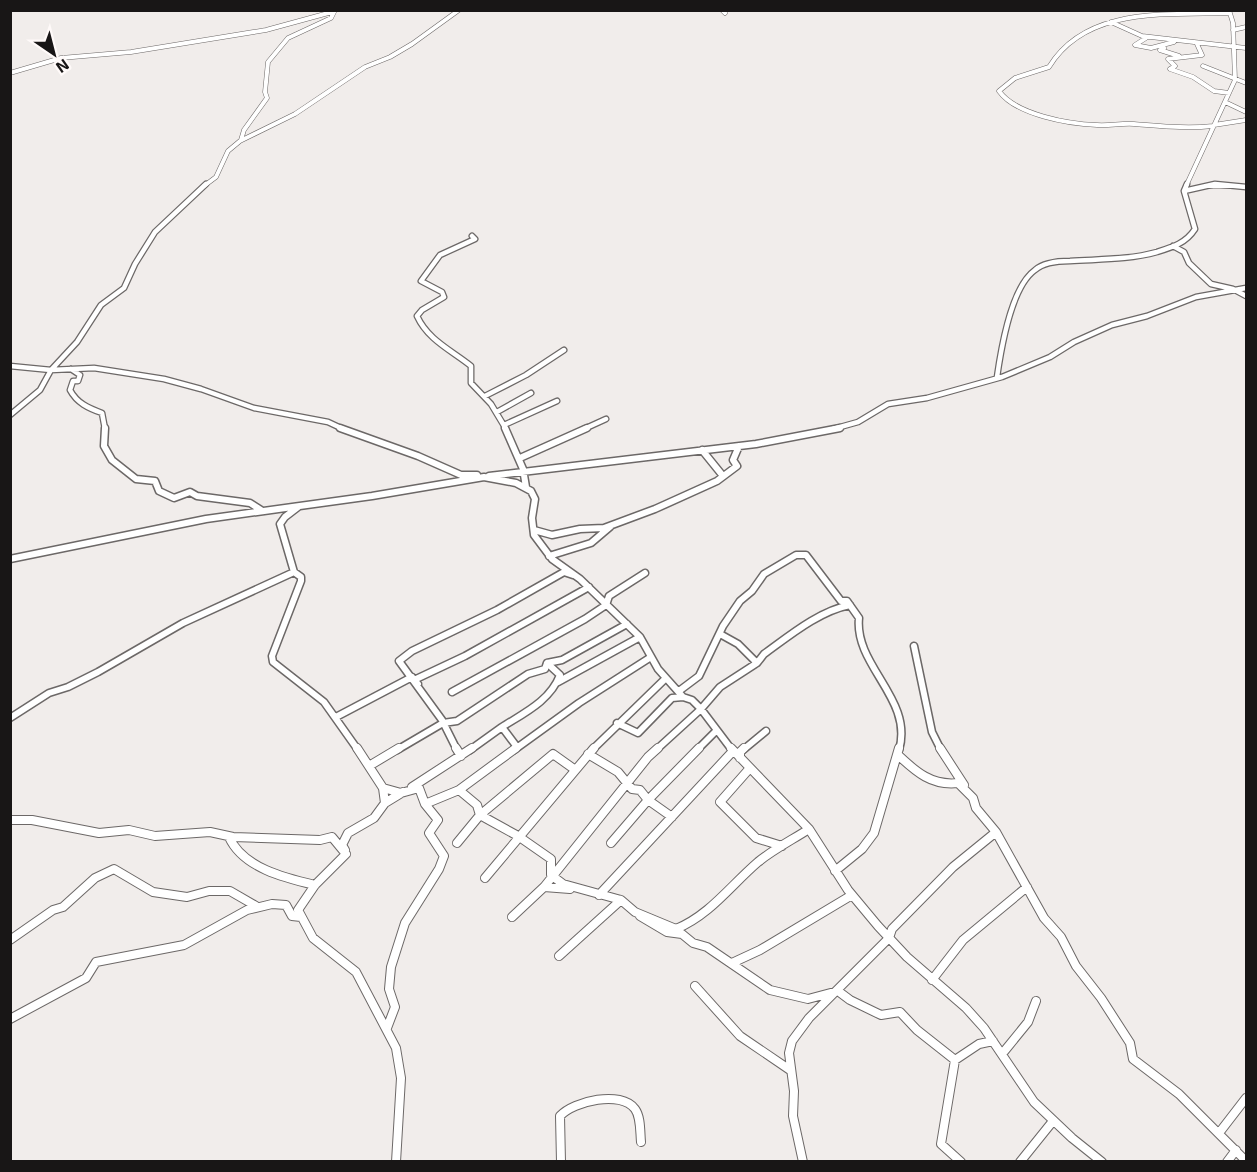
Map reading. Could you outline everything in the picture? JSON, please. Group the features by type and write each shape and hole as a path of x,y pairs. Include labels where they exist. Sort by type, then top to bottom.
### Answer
{"street":[{"path":"10,415 40,390 51,370 76,342 101,305 124,288 135,264 155,232 200,188 216,177 228,151 240,141 295,114 365,67 390,57 412,44 459,10"},
{"path":"240,141 244,130 267,98 265,92 268,62 275,58 287,39 309,26 332,18 334,11"},
{"path":"10,73 61,58 131,52 266,30 334,11"},
{"path":"997,377 1011,311 1027,276 1034,269 1053,264 1131,258 1188,240 1195,229 1184,191 1213,126 1235,80 1230,12 1157,15 1109,21 1075,37 1058,51 1049,67 1022,76 1006,84 999,91 1001,97 1010,104 1037,114 1097,125 1129,124 1173,128 1213,126 1228,121 1246,120"},
{"path":"1109,21 1146,37 1246,48"},
{"path":"1233,30 1246,27"},
{"path":"1146,37 1134,45 1151,48 1178,41"},
{"path":"1202,43 1197,44 1202,55 1168,59 1175,66 1170,69 1193,77 1214,91 1229,93"},
{"path":"1164,48 1160,50 1179,56"},
{"path":"1203,66 1246,83"},
{"path":"1225,102 1246,112"},
{"path":"1184,191 1199,186 1226,183 1246,187"},
{"path":"472,236 475,239 437,258 432,270 422,281 442,292 444,297 422,310 417,316 430,337 471,366 471,383 497,411 520,458 526,487"},
{"path":"1173,246 1184,252 1189,263 1211,284 1233,289 1246,296"},
{"path":"10,559 206,519 372,496 523,471 739,446 843,427 858,422 888,404 927,398 997,377 1050,357 1074,342 1112,325 1147,316 1196,297 1246,288"},
{"path":"485,396 526,375 564,350"},
{"path":"10,366 51,370 94,368 164,379 269,412 328,422 354,434 366,436 414,454 461,475 484,477 526,487 535,499 532,518 534,530 549,556 589,587 640,637 666,678 681,694 701,709 733,751 809,829 852,895 932,980 966,1008 993,1041 1028,1094 1053,1121 1102,1161"},
{"path":"70,368 80,375 78,381 73,381 70,390 73,396 87,410 102,413 106,427 104,443 106,451 126,473 138,480 155,481 159,490 174,498 190,492 197,496 252,504 262,511"},
{"path":"497,411 531,393"},
{"path":"504,425 557,401"},
{"path":"520,458 606,419"},
{"path":"534,530 552,534 611,526 656,509 723,476 737,466 733,460 739,446"},
{"path":"702,450 723,476"},
{"path":"302,504 285,517 280,527 290,552 294,573 301,577 301,581 272,656 273,662 324,702 336,717 383,788 385,803"},
{"path":"549,556 591,543 601,538 611,526"},
{"path":"617,723 638,733 672,698 681,694 699,676 723,626 740,601 752,591 764,574 801,554 809,558 842,601 847,601 858,618 863,647 883,681 903,724 898,755 874,833 862,849 835,871"},
{"path":"461,756 443,723 399,661 412,651 497,610 564,572 577,577"},
{"path":"10,718 50,693 98,672 183,622 294,573"},
{"path":"452,692 585,619 606,605 609,596 645,573"},
{"path":"427,700 414,680 421,675 465,656 589,587"},
{"path":"512,917 544,887 551,875 619,791 629,784 648,757 701,709 720,687 757,663 764,654 822,616 839,607 850,605"},
{"path":"547,663 562,660 627,624"},
{"path":"720,634 738,644 757,663"},
{"path":"346,854 342,845 348,833 374,818 385,803 461,756 541,700 558,682 640,637"},
{"path":"914,646 932,732 945,759 973,798 976,808 996,832 1044,918 1061,937 1076,966 1101,998 1130,1043 1133,1059 1173,1087 1246,1161"},
{"path":"425,804 459,790 579,703 651,657"},
{"path":"369,766 443,723 457,721 528,674 544,669 547,663"},
{"path":"547,663 560,675 558,682"},
{"path":"336,717 363,700 429,669"},
{"path":"485,878 574,769 617,723 666,678"},
{"path":"502,727 517,747"},
{"path":"611,843 648,800 716,730"},
{"path":"740,758 740,752 766,731"},
{"path":"599,895 733,751"},
{"path":"457,843 480,815 553,754 574,769"},
{"path":"588,754 618,772 632,789 640,790 648,800 672,817"},
{"path":"898,755 921,776 936,785 946,786 958,783 973,798"},
{"path":"750,768 720,802 756,838 782,846"},
{"path":"383,788 402,793 419,788 425,804 438,820 429,833 444,856 439,870 405,923 390,967 388,988 395,1007 387,1028"},
{"path":"459,790 477,805 480,815 551,858 551,875"},
{"path":"10,820 32,819 99,833 129,830 155,836 210,832 229,837 320,840 332,837 346,854"},
{"path":"682,933 759,861 809,829"},
{"path":"803,1161 793,1116 794,1091 789,1053 796,1033 890,938 892,929 945,874 996,832"},
{"path":"229,837 234,848 276,876 315,885"},
{"path":"346,854 315,885 298,910 313,938 356,972 396,1048 401,1078 396,1161"},
{"path":"10,940 53,910 63,907 95,878 114,869 153,892 187,897 209,891 230,891 256,906"},
{"path":"551,875 563,884 621,900 635,912 667,932 682,933 693,943 707,947 771,990 808,999 838,991"},
{"path":"544,887 581,888"},
{"path":"932,980 963,940 1027,887"},
{"path":"635,912 676,929 684,927 732,888"},
{"path":"732,963 760,950 852,895"},
{"path":"559,956 621,900"},
{"path":"10,1019 86,978 96,962 123,955 170,949 193,941 240,912 256,906 285,905 292,916 301,917"},
{"path":"695,986 740,1036 790,1070"},
{"path":"838,991 850,1000 881,1015 900,1012 917,1030 955,1060"},
{"path":"1002,1054 1028,1022 1036,1001"},
{"path":"961,1161 941,1144 955,1060 979,1044 993,1041"},
{"path":"1219,1133 1246,1098"},
{"path":"561,1161 560,1116 563,1110 571,1104 585,1101 619,1102 632,1106 637,1112 641,1142"},
{"path":"1020,1161 1053,1121"},
{"path":"1227,1161 1236,1150"}]}
